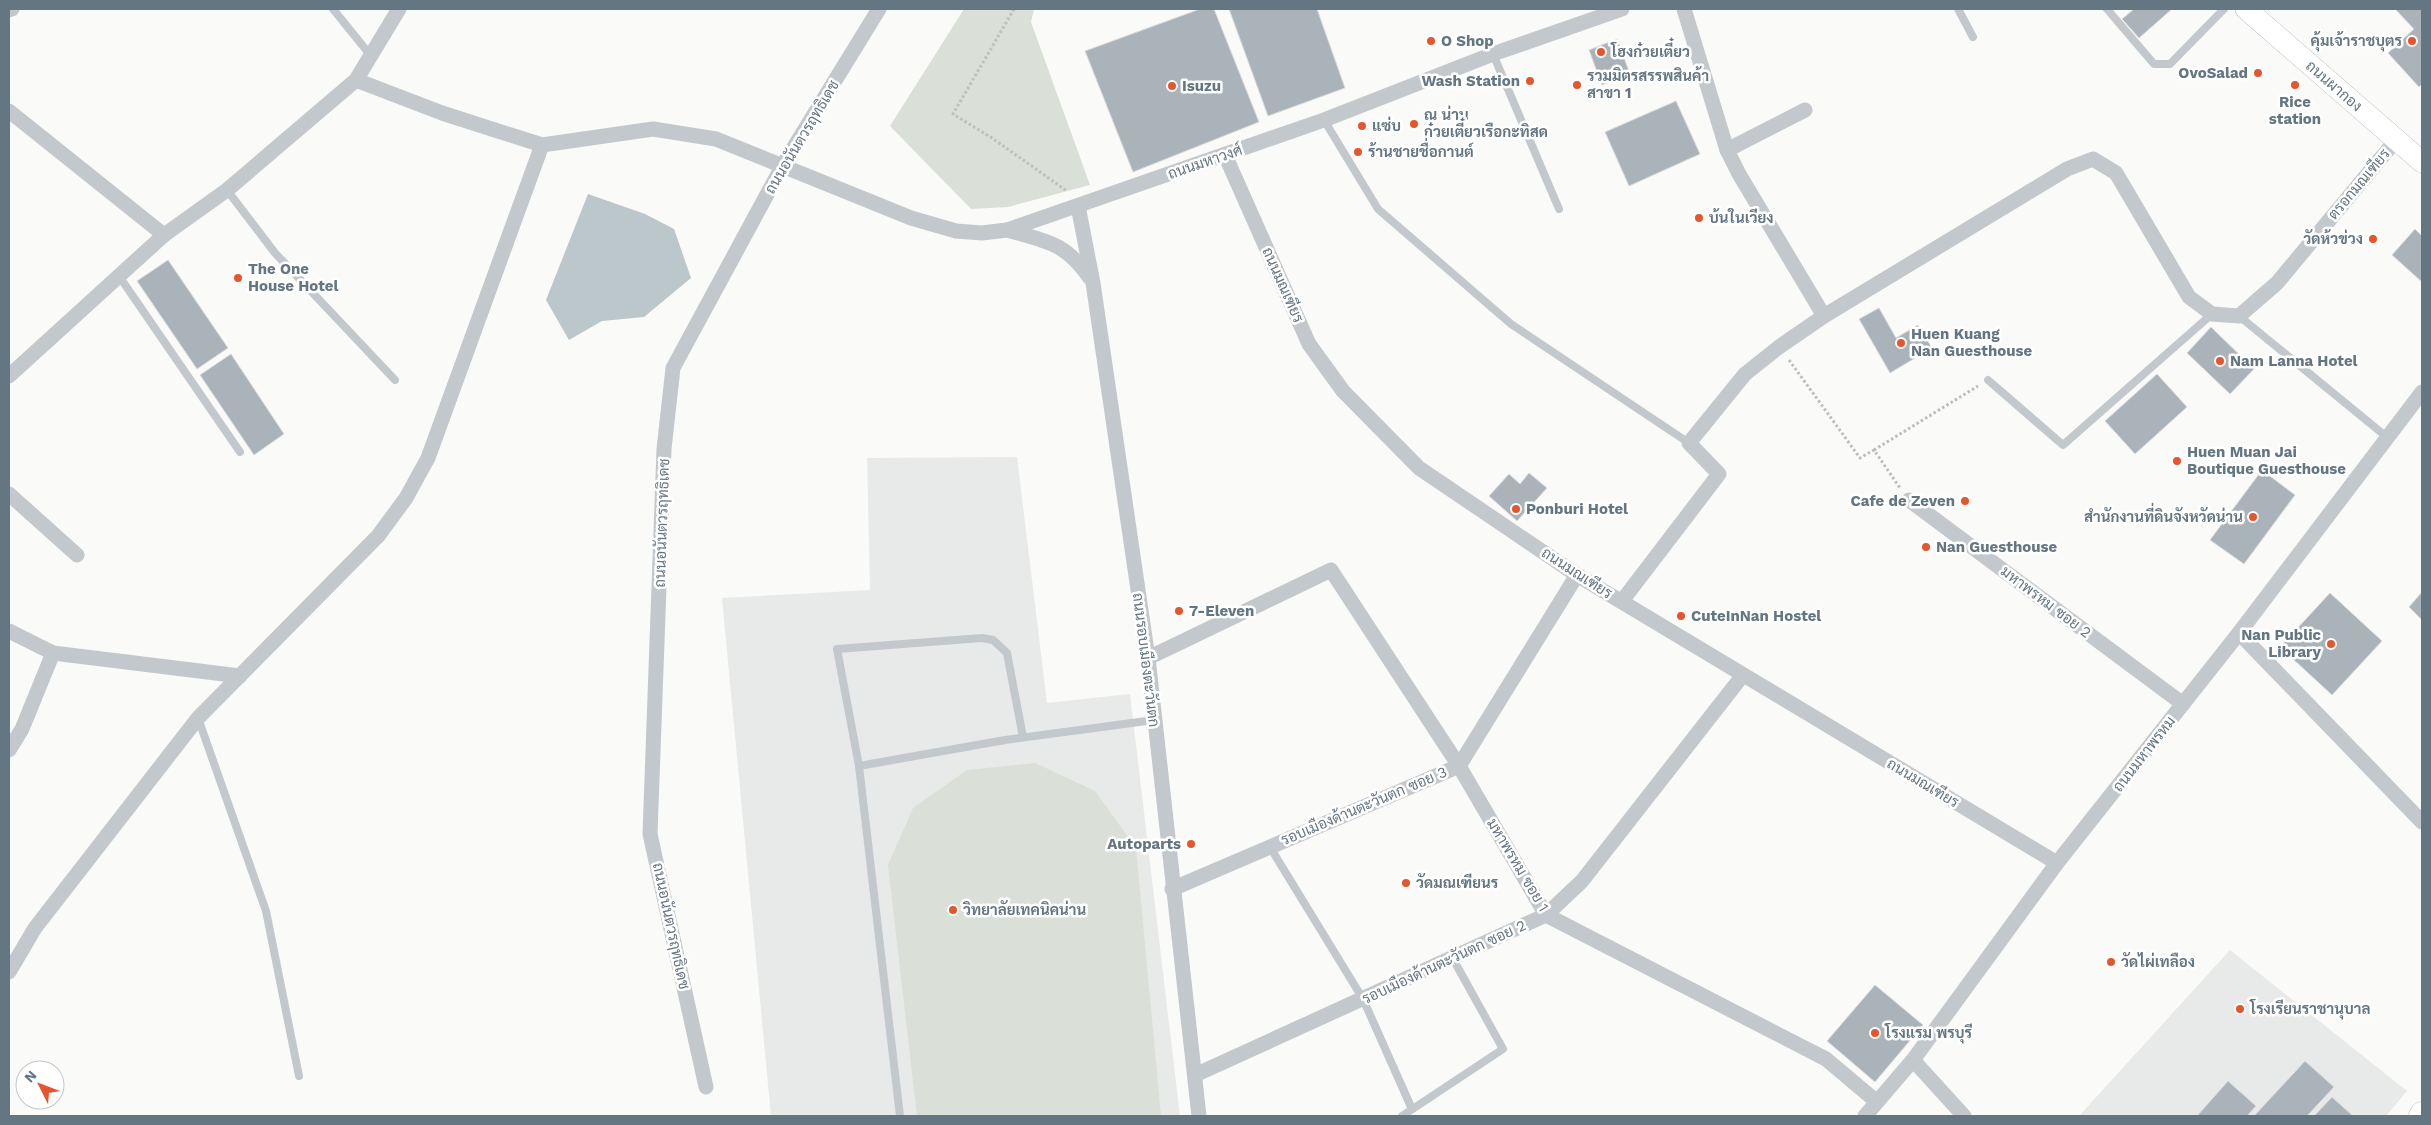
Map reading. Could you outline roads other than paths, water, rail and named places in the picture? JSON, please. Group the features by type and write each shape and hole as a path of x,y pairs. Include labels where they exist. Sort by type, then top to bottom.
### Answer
{"main road":[{"name":"ถนนผากอง","path":"2246,9 2422,162"}],"street":[{"path":"9,376 164,235 227,190 356,80 372,57 399,9"},
{"name":"ถนนอนันตวรฤทธิเดช","path":"706,1086 650,834 664,449 673,368 784,165 879,9"},
{"name":"ถนนมหาวงศ์","path":"542,145 653,129 716,139 911,218 956,231 982,233 1007,230 1324,120 1493,54 1622,9"},
{"path":"1684,9 1727,150 1739,174 1824,316"},
{"path":"9,972 34,928 198,718 378,536 406,498 428,458 542,145 442,113 356,80"},
{"path":"1727,150 1805,110"},
{"path":"9,112 164,235"},
{"name":"ตรอกมณเฑียร","path":"2239,316 2276,283 2396,140"},
{"name":"ถนนมณเฑียร","path":"1225,155 1309,344 1343,391 1419,468 1577,575 2058,863"},
{"path":"1622,601 1719,474 1689,443 1745,374 1824,316 2067,169 2093,159 2116,173 2189,297 2212,314 2239,316"},
{"name":"ถนนรอบเมืองตะวันตก","path":"1078,206 1094,283 1148,658 1172,889 1199,1116"},
{"path":"1007,230 1047,241 1065,249 1079,262 1094,283"},
{"name":"ถนนมหาพรหม","path":"1865,1116 1913,1060 2058,863 2240,633 2422,392"},
{"path":"9,494 77,555"},
{"name":"มหาพรหม ซอย 2","path":"1909,500 2183,704"},
{"name":"มหาพรหม ซอย 1","path":"1148,658 1331,570 1459,766 1546,915 1826,1059 1877,1102"},
{"name":"รอบเมืองด้านตะวันตก ซอย 3","path":"1172,889 1459,766 1577,575"},
{"path":"9,631 53,653 240,676"},
{"path":"2240,633 2422,822"},
{"path":"9,750 16,726 53,653"},
{"name":"รอบเมืองด้านตะวันตก ซอย 2","path":"1195,1076 1546,915 1582,881 1743,675"},
{"path":"1913,1060 1964,1116"}],"lane":[{"path":"333,9 372,57"},
{"path":"1958,9 1973,37"},
{"path":"2107,9 2154,64 2170,64 2224,9"},
{"path":"1493,54 1559,209"},
{"path":"1324,120 1378,210 1511,324 1689,443"},
{"path":"227,190 275,253 395,380"},
{"path":"119,276 240,452"},
{"path":"1988,380 2063,445 2212,314"},
{"path":"2239,316 2388,438"},
{"path":"900,1116 859,766 837,649 982,638 993,640 1007,653 1023,737"},
{"path":"198,718 266,911 299,1076"},
{"path":"859,766 1023,737 1154,720"},
{"path":"1270,847 1363,999 1412,1109"},
{"path":"1402,1116 1503,1049 1452,957"}],"place":[{"name":"O Shop","path":"1431,41"},
{"name":"คุ้มเจ้าราชบุตร","path":"2412,41"},
{"name":"โฮงก๋วยเตี๋ยว","path":"1601,52"},
{"name":"OvoSalad","path":"2258,73"},
{"name":"Wash Station","path":"1530,81"},
{"name":"รวมมิตรสรรพสินค้า สาขา 1","path":"1577,85"},
{"name":"Rice station","path":"2295,85"},
{"name":"Isuzu","path":"1172,86"},
{"name":"ณ น่าน ก๋วยเตี๋ยวเรือกะทิสด","path":"1414,124"},
{"name":"แซ่บ","path":"1362,126"},
{"name":"ร้านชายชื่อกานต์","path":"1358,152"},
{"name":"บ้นในเวียง","path":"1699,218"},
{"name":"วัดห้วข่วง","path":"2373,239"},
{"name":"The One House Hotel","path":"238,278"},
{"name":"Huen Kuang Nan Guesthouse","path":"1901,343"},
{"name":"Nam Lanna Hotel","path":"2220,361"},
{"name":"Huen Muan Jai Boutique Guesthouse","path":"2177,461"},
{"name":"Cafe de Zeven","path":"1965,501"},
{"name":"Ponburi Hotel","path":"1516,509"},
{"name":"สำนักงานที่ดินจังหวัดน่าน","path":"2253,517"},
{"name":"Nan Guesthouse","path":"1926,547"},
{"name":"7-Eleven","path":"1179,611"},
{"name":"CuteInNan Hostel","path":"1681,616"},
{"name":"Nan Public Library","path":"2331,644"},
{"name":"Autoparts","path":"1191,844"},
{"name":"วัดมณเฑียนร","path":"1406,883"},
{"name":"วิทยาลัยเทคนิคน่าน","path":"953,910"},
{"name":"วัดไผ่เทลือง","path":"2111,962"},
{"name":"โรงเรียนราชานุบาล","path":"2240,1009"},
{"name":"โรงแรม พรบุรี","path":"1875,1033"}]}
